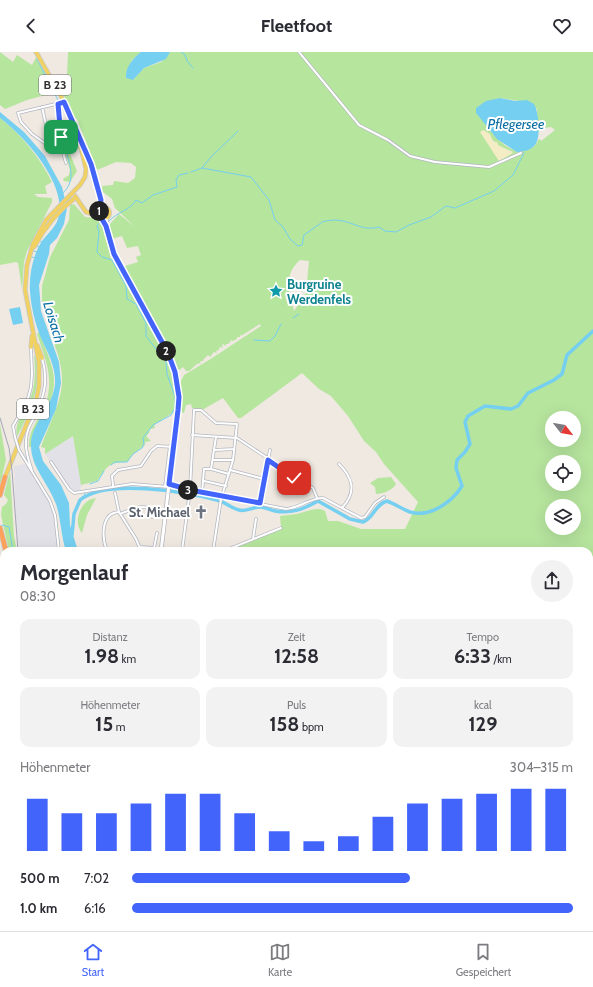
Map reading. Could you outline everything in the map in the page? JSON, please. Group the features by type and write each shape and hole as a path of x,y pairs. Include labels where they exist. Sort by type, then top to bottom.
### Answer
{"highway":[{"name":"B 23","path":"0,494 4,477"},
{"path":"0,528 5,547"}],"main road":[{"name":"B 23","path":"38,53 64,102 91,164 101,200 105,208"},
{"name":"B 23","path":"4,477 38,394 40,370 24,290 30,255 39,232 55,209 80,185 86,172 77,132"},
{"name":"B 23","path":"67,198 75,195"},
{"name":"B 23","path":"30,255 40,235 75,195"},
{"path":"75,195 84,210 91,214 107,217 109,212 105,208 91,214"},
{"name":"B 23","path":"100,210 101,200"},
{"path":"68,203 74,201 80,204"},
{"path":"100,210 101,217"},
{"path":"31,347 33,335"},
{"path":"33,335 42,358"}],"street":[{"path":"299,52 355,121 365,129 388,140 406,154 418,159 469,166 491,167 521,153"},
{"path":"46,144 32,134 21,122 18,113 64,102"},
{"path":"58,104 61,119 62,150 66,164"},
{"path":"42,107 46,125 46,144 50,152 62,150"},
{"path":"101,217 106,226 114,254 168,353 175,372 179,397 165,486"},
{"path":"106,226 107,217"},
{"path":"31,347 31,388 24,409 13,426 19,450 50,501 55,515 59,547"},
{"path":"32,471 27,454 26,441 29,426 45,392 46,377 42,358"},
{"path":"182,547 189,494 194,410 201,410 216,423 238,424 233,460 224,496 221,499 214,547"},
{"path":"192,435 237,438 312,488 317,498"},
{"path":"211,469 214,460 216,437"},
{"path":"113,487 112,476 118,470 141,466 155,447 172,447"},
{"path":"162,547 172,447"},
{"path":"215,450 234,449"},
{"path":"260,503 270,450"},
{"path":"214,460 233,460"},
{"path":"51,462 72,492 78,493 132,484 169,486 189,494 202,493 224,496 277,507 290,508 317,498 326,498 355,516 364,517 375,502 384,497"},
{"path":"338,464 352,484 353,489 351,496 342,508"},
{"path":"202,493 204,469 211,469 229,474"},
{"path":"230,470 264,479"},
{"path":"204,481 226,486"},
{"path":"115,493 120,513 140,547"},
{"path":"106,547 103,540 104,525 111,515 134,508 144,507 151,510 152,517"},
{"path":"253,539 256,519"},
{"path":"234,547 281,528"},
{"path":"154,547 157,533"}],"shaded area":[{"path":"73,436 82,487 80,488 82,492 75,493 69,488 45,454"},
{"path":"24,464 34,473 50,501 55,515 60,547 19,547 16,524 14,466"}],"green space":[{"path":"0,52 13,62 17,55 32,65 38,54 57,92 27,100 5,109 0,105"},
{"path":"68,52 141,52 132,60 126,73 133,80 144,68 161,62 170,52 593,52 593,547 236,547 281,528 280,516 297,514 315,509 325,511 328,521 338,521 361,529 405,529 418,502 384,464 376,452 364,441 348,416 331,396 319,389 302,373 241,418 238,418 223,398 202,410 192,408 191,404 186,405 184,413 181,412 181,407 154,425 155,428 150,429 146,436 151,441 145,442 145,445 133,454 127,462 112,464 103,472 97,481 81,485 73,436 45,454 45,448 41,447 61,393 62,381 58,353 51,336 53,335 52,331 42,302 42,286 50,257 69,220 70,205 74,204 85,217 97,218 101,221 111,258 167,358 175,382 181,381 184,375 261,326 260,324 241,336 240,334 240,337 237,337 237,339 233,341 231,340 230,343 228,342 229,344 226,344 226,346 223,344 223,348 220,347 218,351 216,350 217,353 214,352 210,357 208,355 203,360 204,361 200,361 201,363 197,364 189,371 186,371 183,367 178,371 172,356 126,270 125,266 138,262 136,257 141,255 138,246 127,248 122,236 111,239 110,224 119,214 135,227 115,208 112,199 103,192 102,186 113,185 114,181 128,183 135,178 136,167 131,163 116,162 97,170 77,119 74,117 58,83 67,77","holes":["500,98 519,101 537,109 538,133 540,129 551,127 555,130 541,141 540,139 538,140 534,146 529,149 519,151 512,149 497,138 476,108","492,139 497,145 513,152 499,160 493,152","300,260 309,261 306,293 294,311 290,297 289,277 291,271"]},
{"path":"0,118 30,147 52,182 45,186 47,194 34,194 38,197 52,198 52,202 27,251 24,262 22,289 18,263 16,262 0,265"},
{"path":"63,118 68,149 77,171 70,182 64,181 63,179 69,175 70,170 63,146"},
{"path":"39,332 51,364 54,383 53,393 49,404 35,431 32,439 32,447 29,447 30,435 45,405 49,386 48,369 37,334"},
{"path":"34,355 37,363 37,385 26,419 17,437 17,425 30,399 33,388 35,374"},
{"path":"0,424 6,460 0,485"},
{"path":"10,471 14,536 16,547 8,547 1,515 2,507 8,500 4,495"},
{"path":"391,477 396,484 395,486 388,491 376,494 375,487 370,483 378,478"},
{"path":"96,498 87,515 82,533 79,528 78,517 82,507 86,502"}],"sand":[{"path":"483,130 490,134 493,142 497,142 498,145 513,153 499,161 480,132"}],"water":[{"path":"141,52 170,52 166,59 144,68 133,80 126,78 130,64"},
{"name":"Pflegersee","path":"500,98 515,101 527,100 534,104 537,113 539,131 537,142 531,148 517,152 497,139 476,113 476,108 486,101"},
{"path":"0,112 24,132 45,156 62,187 67,208 64,224 57,238 50,245 49,254 39,285 41,311 59,362 61,383 56,409 39,447 43,461 61,485 69,503 70,525 77,547 65,547 56,504 36,467 31,452 32,436 51,400 55,378 51,360 39,333 34,315 30,278 36,252 42,241 57,222 60,206 57,191 42,162 21,137 0,118"},
{"path":"20,307 23,323 13,325 9,309"}],"waterway":[{"path":"181,52 185,55 187,61 193,68"},
{"path":"37,59 59,102"},
{"path":"60,105 64,141 71,170 68,188 63,193"},
{"path":"202,168 211,157 238,131"},
{"path":"322,222 339,220 364,228 379,227 385,231 396,232 409,225 431,217 446,206 455,208 494,191 513,175 524,153"},
{"path":"191,172 202,168 251,177 269,200 275,220 283,227 290,239 298,246 302,245 304,235 321,223"},
{"path":"109,221 131,206 136,200 142,203 153,195 177,187 176,180 179,175 188,173"},
{"path":"100,222 97,226 99,232 97,252 102,257 112,260 126,286 127,299 136,304 146,323 146,336 166,362 167,374 175,397 175,408 171,415 153,425 143,438 144,444 142,448 133,454 127,462 115,462 111,465"},
{"path":"293,318 299,314"},
{"path":"254,340 270,341 275,336 281,324"},
{"path":"72,535 74,514 80,500 92,493 127,488 167,491 203,497 220,501 236,509 242,510 264,507 275,511 286,512 308,506 318,501 350,519 363,522 367,520 380,505 387,501 410,512 425,513 433,511 452,498 462,486 456,468 457,460 470,444 465,422 468,416 485,406 511,409 518,406 528,393 554,380 562,374 567,355 593,331"},
{"path":"90,484 98,481 104,471"},
{"path":"84,497 85,493"},
{"path":"2,525 9,527 12,547"}],"railway":[{"path":"0,418 9,448 18,547"}],"place":[{"name":"Burgruine Werdenfels","path":"276,291"},
{"name":"St. Michael","path":"201,512"}],"route":[{"path":"61,137 62,129 58,104 64,102 91,164 101,200 99,214 106,226 111,247 172,362 179,397 169,484 190,490 260,503 268,460 294,478"}],"water label":[{"name":"Loisach","path":"54,322"}]}
